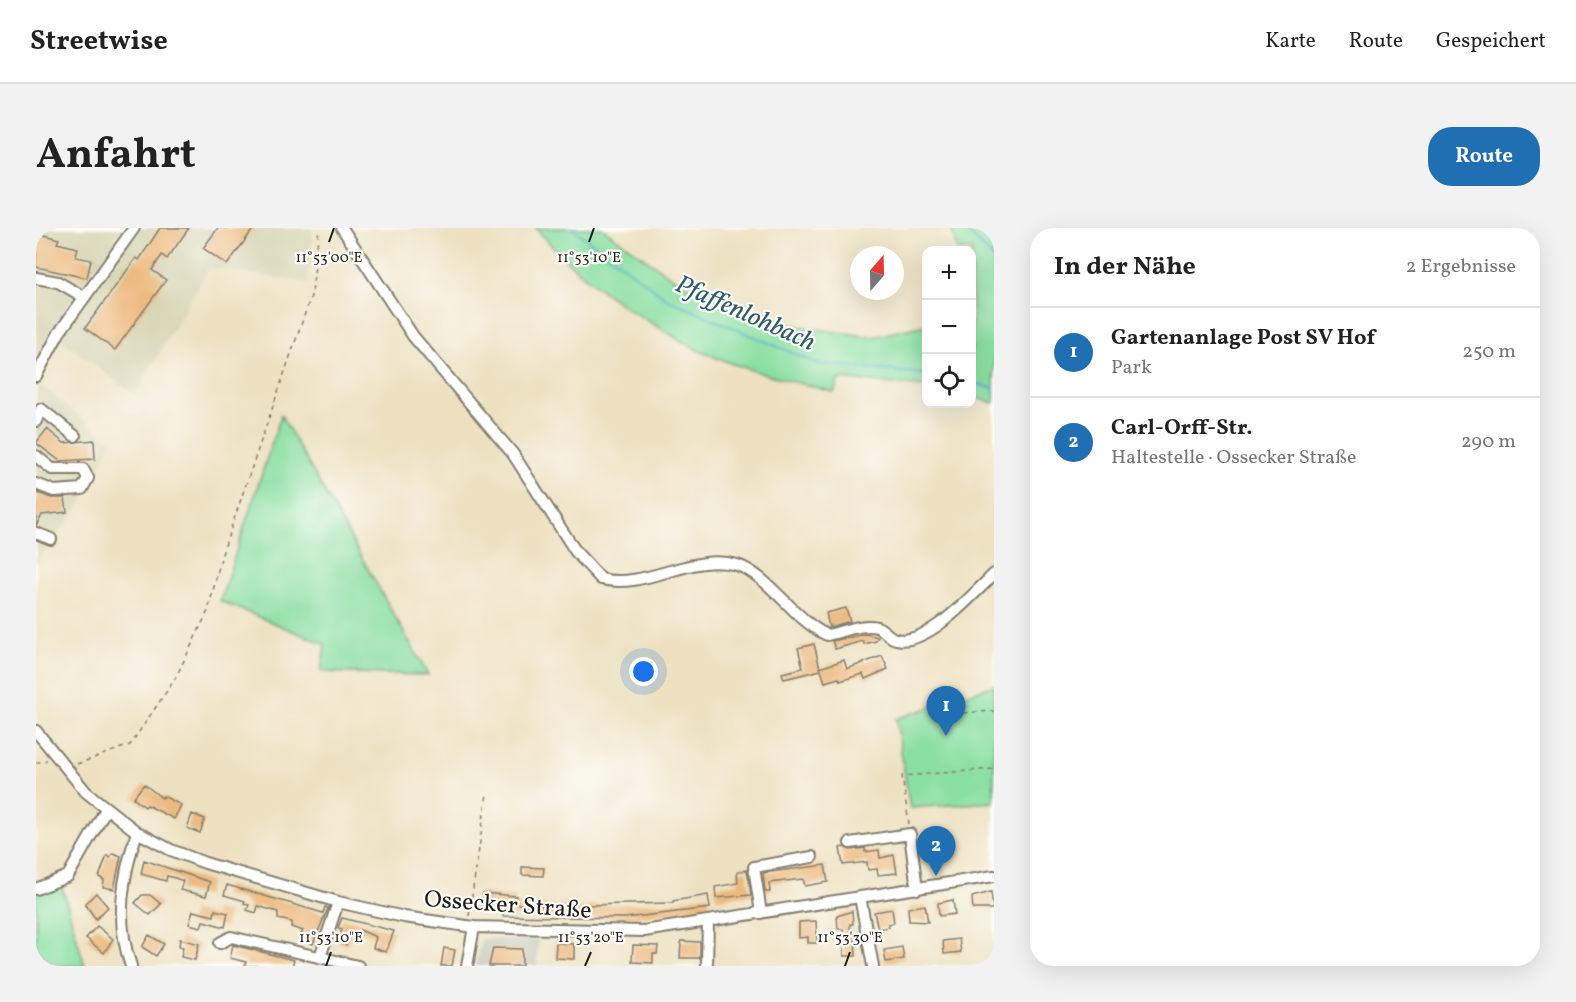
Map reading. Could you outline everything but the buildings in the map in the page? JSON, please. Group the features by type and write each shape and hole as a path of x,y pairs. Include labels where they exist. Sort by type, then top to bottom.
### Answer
{"street":[{"path":"36,376 59,333 134,228"},
{"path":"343,230 413,336 513,454 576,552 601,579 627,582 705,563 730,564 751,572 801,617 827,635 868,626 884,630 896,639 919,636 956,612 994,574"},
{"path":"36,278 58,282 84,297"},
{"path":"36,421 40,410 75,436"},
{"path":"36,456 52,469 83,469 88,478 82,489 54,491 36,482 48,466"},
{"path":"36,533 51,539"},
{"name":"Ossecker Straße","path":"36,731 64,768 106,809 137,832 171,850 205,863 338,902 404,917 474,927 644,932 994,876"},
{"path":"36,889 68,876 106,809"},
{"path":"131,966 122,935 120,908 127,861 137,832"},
{"path":"850,843 910,834 917,889"},
{"path":"761,913 754,867 812,857"},
{"path":"860,897 873,966"},
{"path":"320,957 338,902"},
{"path":"707,966 708,921"},
{"path":"467,966 474,927"},
{"path":"220,943 231,937 358,966"}],"path":[{"path":"64,768 130,745 175,679 208,611 222,554 312,292 319,228"},
{"path":"946,714 994,711"},
{"path":"36,763 57,758"},
{"path":"910,834 902,776 994,769"},
{"path":"470,907 487,794"},
{"path":"36,955 48,966"}],"shaded area":[{"path":"36,228 312,228 308,283 209,267 135,395 51,332 36,357"},
{"path":"36,382 112,442 80,505 36,562"},
{"path":"482,939 538,940 537,966 475,966"}],"green space":[{"path":"536,228 602,228 680,283 789,325 872,337 922,326 922,387 839,379 834,392 722,360 690,346 610,297 580,273"},
{"path":"948,228 994,228 994,403 976,398 976,246 956,246 953,232"},
{"path":"281,415 428,675 321,672 325,644 220,601"},
{"path":"994,685 994,802 910,808 896,719"},
{"path":"62,887 85,966 53,966 36,950 36,894"}],"waterway":[{"name":"Pfaffenlohbach","path":"572,228 669,300 818,364 922,374"},
{"path":"964,228 994,259"},
{"name":"Pfaffenlohbach","path":"976,384 994,388"}],"place":[{"name":"Gartenanlage Post SV Hof","path":"946,736"},
{"name":"Carl-Orff-Str.","path":"936,876"}]}
